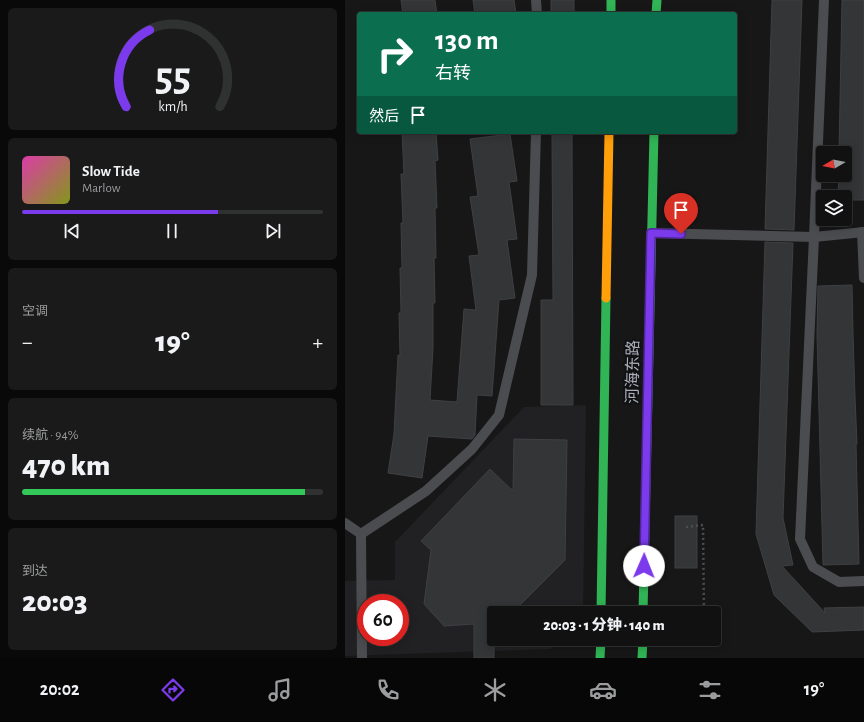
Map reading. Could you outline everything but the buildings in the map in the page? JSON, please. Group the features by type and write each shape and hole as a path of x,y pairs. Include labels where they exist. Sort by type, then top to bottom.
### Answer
{"main road":[{"path":"611,0 611,12"},
{"path":"656,12 657,0"},
{"name":"河海东路","path":"601,606 609,134"},
{"name":"河海东路","path":"643,606 654,134"},
{"path":"600,658 601,646"},
{"path":"642,658 643,646"}],"lane":[{"path":"536,0 537,12"},
{"path":"824,0 815,237 800,539 813,567 839,582 864,581"},
{"path":"361,534 426,491 472,449 499,415 532,274 536,134"},
{"path":"651,233 815,237 863,232 864,278"},
{"path":"345,522 361,534"},
{"path":"361,534 361,658"}],"path":[{"path":"686,526 703,525 704,606"}],"shaded area":[{"path":"586,405 583,606 487,606 487,646 553,646 550,649 345,656 345,581 395,580 395,542 524,407"}],"traffic: fast":[{"path":"611,0 611,12"},
{"path":"656,12 657,0"},
{"path":"643,606 654,134"},
{"path":"601,606 606,298"},
{"path":"600,658 601,646"},
{"path":"642,658 643,646"}],"traffic: slow":[{"path":"606,298 609,134"}],"route":[{"path":"644,566 651,233 681,234"}]}
